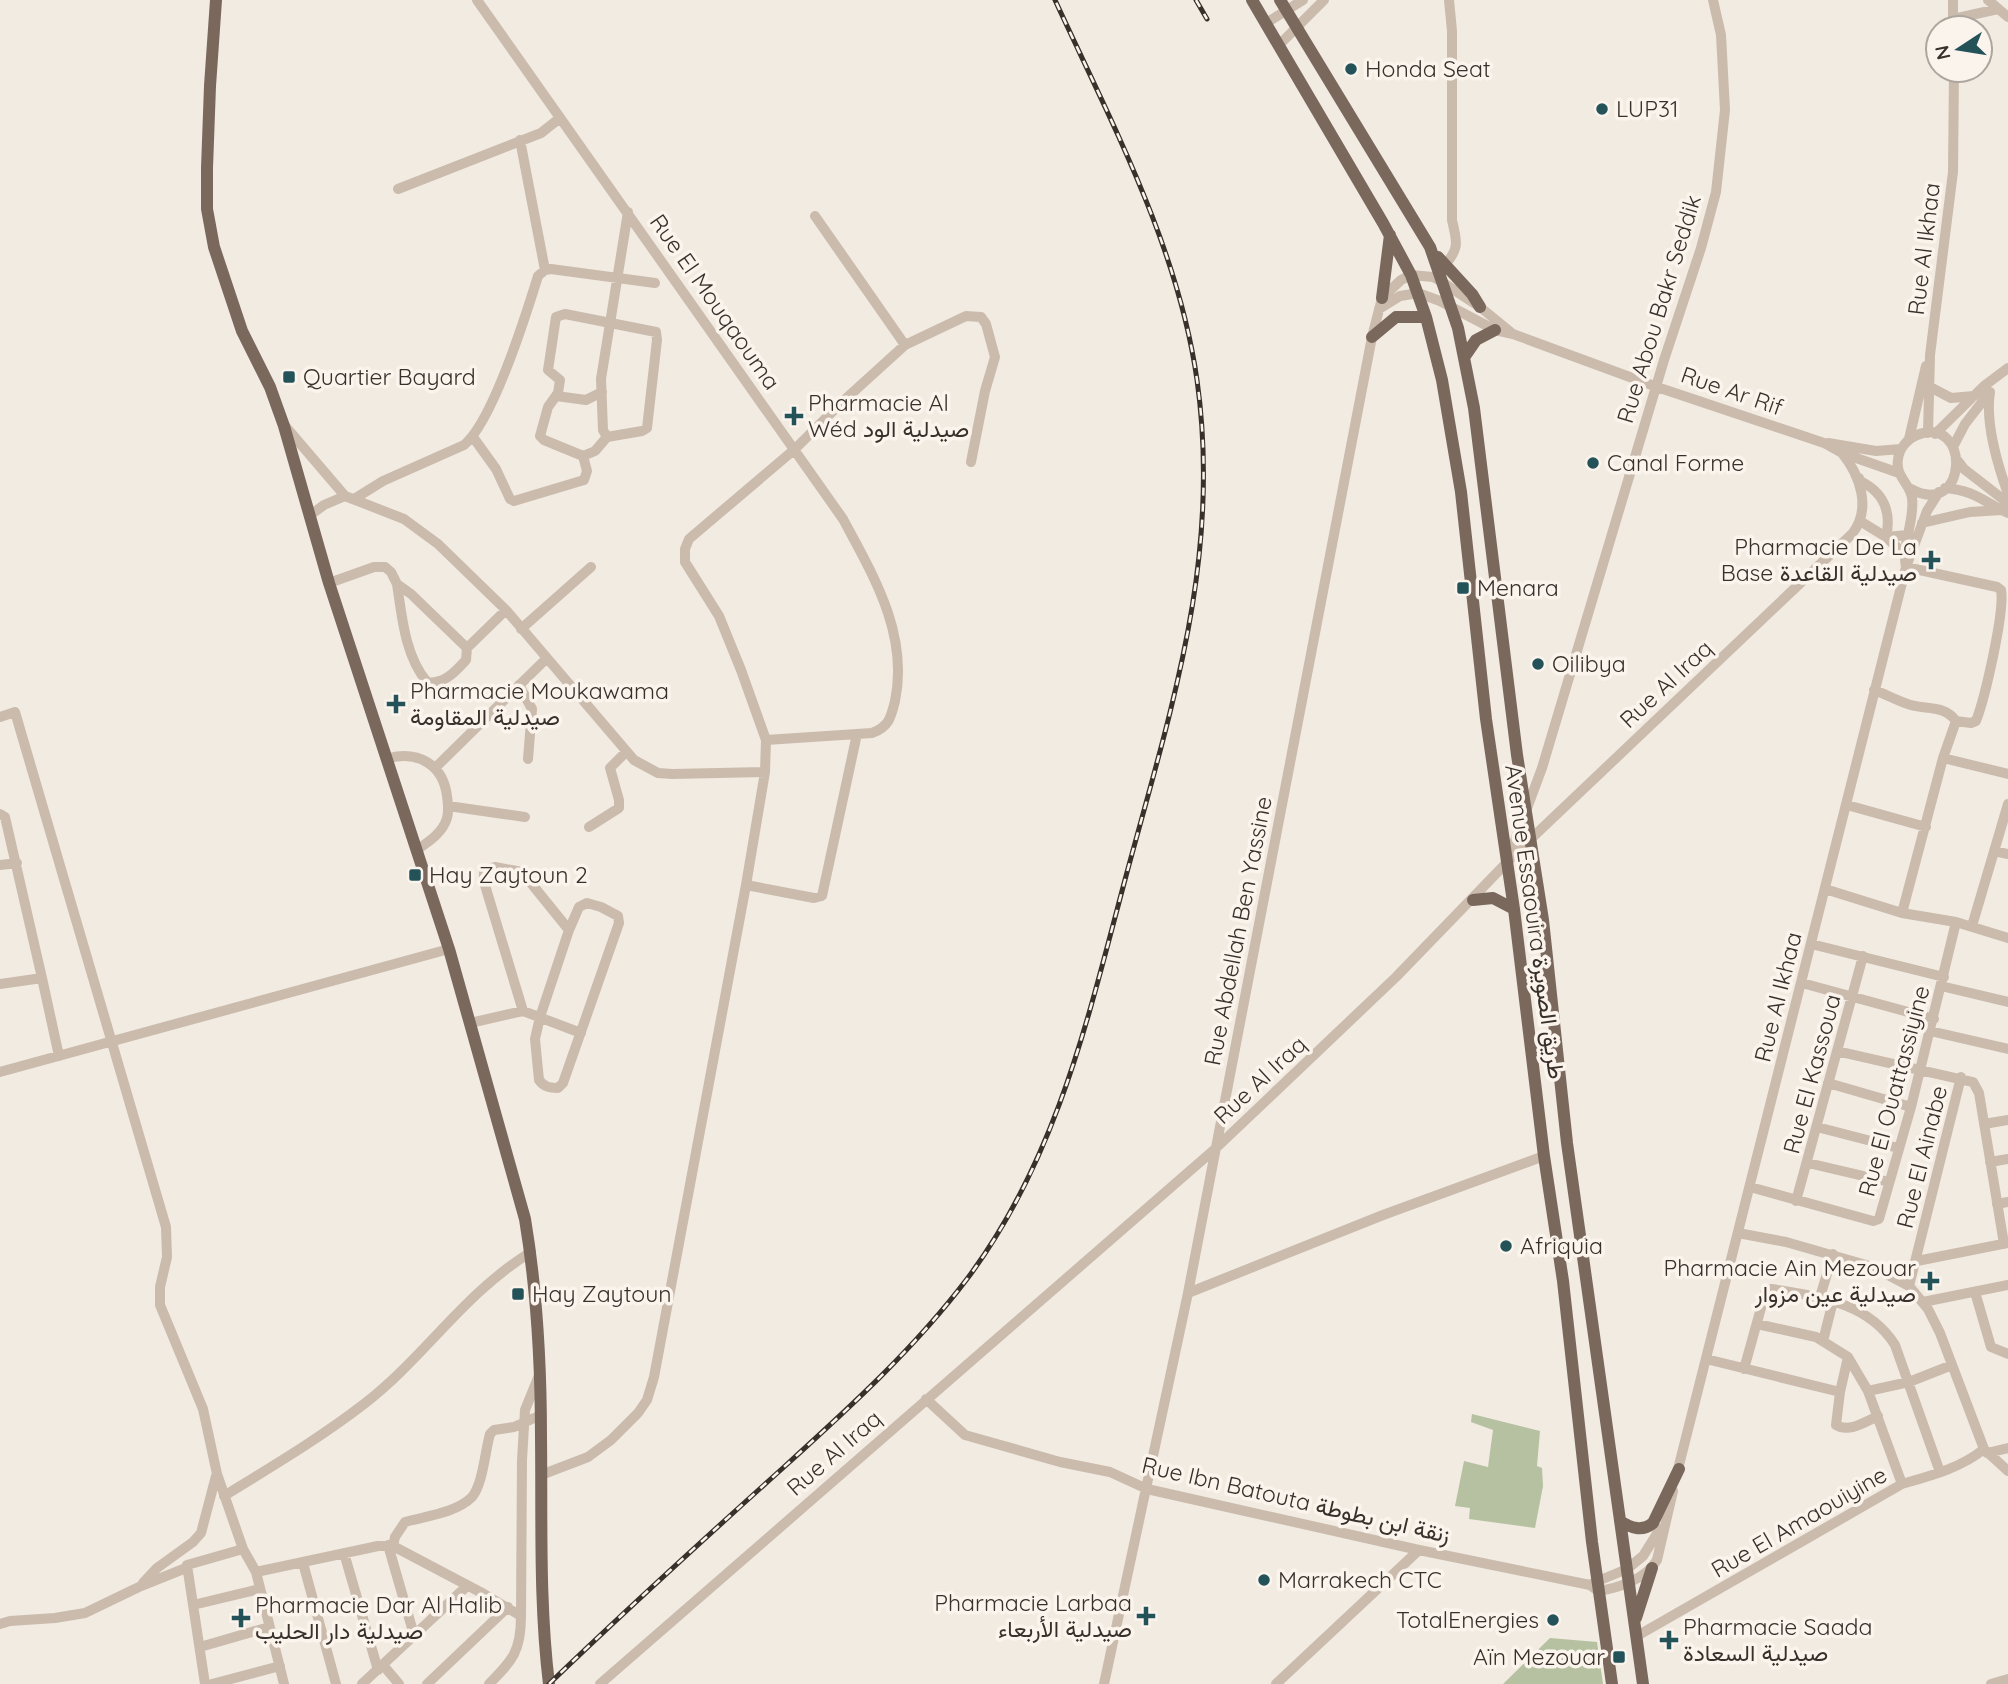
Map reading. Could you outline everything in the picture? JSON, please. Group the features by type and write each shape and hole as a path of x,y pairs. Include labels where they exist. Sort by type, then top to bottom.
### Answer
{"main road":[{"path":"216,0 210,86 207,209 214,247 242,331 270,387 284,426 329,583 418,849 518,1188 531,1252 540,1375 541,1560 545,1656 549,1684"},
{"name":"Avenue Essaouira طريق الصويرة","path":"1252,0 1411,275 1426,317 1450,414 1486,719 1563,1281 1595,1585 1612,1684"},
{"path":"1283,5 1430,247 1444,266 1472,293 1480,307"},
{"path":"1380,303 1390,235"},
{"name":"Avenue Essaouira طريق الصويرة","path":"1430,247 1465,356 1474,408 1526,813 1543,920 1567,1143 1629,1583"},
{"path":"1372,337 1396,317 1426,317"},
{"path":"1465,356 1476,340 1495,330"},
{"path":"1473,900 1493,898 1514,909"},
{"path":"1620,1521 1641,1529 1653,1523 1679,1469"},
{"path":"1635,1621 1652,1568"},
{"path":"1629,1583 1643,1684"}],"street":[{"name":"Rue El Mouqaouma","path":"477,0 843,519 891,619 898,652 899,677 891,719 883,729 872,733 766,740"},
{"path":"1266,23 1283,5 1303,0"},
{"path":"1279,45 1324,0"},
{"path":"1444,266 1455,253 1457,243 1452,220 1452,31 1449,0"},
{"name":"Rue Abou Bakr Seddik","path":"1506,863 1542,768 1716,192 1725,97 1721,35 1713,0"},
{"path":"1988,0 2008,17"},
{"path":"1983,14 1998,9"},
{"name":"Rue Al Ikhaa","path":"1931,434 1930,355 1952,186 1954,84"},
{"path":"398,189 541,133 560,118"},
{"path":"520,140 545,270"},
{"path":"607,436 603,430 601,379 628,212"},
{"path":"815,216 905,345"},
{"path":"309,516 324,505 349,497 464,444 473,437 512,351 538,276 545,270 654,283"},
{"path":"1380,303 1401,280 1411,275"},
{"name":"Rue Ar Rif","path":"1411,275 1433,277 1442,282 1480,307 1513,334"},
{"path":"1380,303 1418,293"},
{"name":"Rue Ar Rif","path":"1418,293 1451,306 1495,330 1824,443 1842,453 1899,473"},
{"name":"Rue Abdellah Ben Yassine","path":"1104,1684 1188,1293 1380,303"},
{"path":"565,314 652,330 658,335 647,428 642,431 607,436 595,451 583,456 540,436 548,407 556,396 560,377 551,375 548,370 556,317 565,314"},
{"path":"541,1475 588,1457 627,1424 647,1400 654,1377 688,1201 765,772 766,740 741,670 719,616 685,562 685,549 689,539 795,449 905,345 967,316 981,317 986,324 995,357 985,391 971,462"},
{"path":"1908,440 1930,355"},
{"path":"1931,434 2006,370"},
{"path":"1953,447 1965,424 2006,370"},
{"path":"1930,387 1951,398 1975,396"},
{"path":"556,396 586,400 602,392"},
{"path":"1990,392 1989,417 2001,476 2008,494"},
{"path":"284,426 349,497 404,519 438,544 506,611 625,753 644,767 658,772 765,772"},
{"path":"1874,690 1907,705 1928,706 1950,713 1956,720 1971,723 1978,718 2003,594 1997,587 1906,567 1904,554 1913,508 1911,489 1899,473 1897,462 1901,449 1916,435 1931,434 1948,441 1964,469 2006,509"},
{"path":"473,437 496,469 510,499 514,501 584,480 587,471 583,456"},
{"path":"1824,443 1876,451 1901,449"},
{"path":"1842,453 1858,480 1862,500 1860,521 1886,537 1904,554"},
{"path":"1858,480 1867,461"},
{"path":"1942,490 1956,475 1958,461"},
{"path":"1858,480 1876,490 1886,507 1886,537"},
{"path":"1911,489 1924,494 1942,490 1965,490 2006,509"},
{"name":"Rue Al Ikhaa","path":"1652,1568 1657,1560 1906,567 1922,523 1942,490"},
{"path":"1922,523 1970,512 2006,509"},
{"name":"Rue Al Iraq","path":"600,1684 1215,1149 1396,977 1506,863 1852,534 1860,521"},
{"path":"1886,537 1908,535"},
{"path":"329,583 380,566 391,572 397,584 415,664 427,682 439,682 453,674 467,660 467,648 397,584"},
{"path":"522,629 591,567"},
{"path":"467,648 506,611"},
{"path":"436,767 545,659"},
{"path":"519,685 532,709 528,759"},
{"path":"0,717 15,712 112,1041 166,1227 167,1256 159,1287 160,1305 204,1409 217,1474 243,1549 256,1572 285,1684"},
{"path":"1902,913 1943,758 1956,720"},
{"path":"746,885 814,898 822,896 857,734"},
{"path":"589,827 619,807 610,768 625,753"},
{"path":"388,758 407,755 423,758 436,767 446,788 449,806 447,818 432,840 418,849"},
{"path":"1943,758 2008,774"},
{"path":"1972,926 2008,804"},
{"path":"1847,805 1926,827"},
{"path":"449,806 525,817"},
{"path":"0,814 5,817 18,863 59,1056"},
{"path":"1994,851 2008,854"},
{"path":"0,864 18,863"},
{"path":"523,1011 484,882 484,871 495,867 522,872 569,930"},
{"path":"1825,889 1902,913 1956,922 2008,938"},
{"path":"583,904 601,907 618,916 619,923 581,1033 563,1083 558,1088 542,1085 539,1080 535,1039 540,1017 579,907 583,904"},
{"name":"Rue El Ouattassiyine","path":"1750,1187 1877,1221 1881,1215 1911,1107 1956,922"},
{"path":"1811,944 1863,956 2008,1002"},
{"path":"0,1072 449,949"},
{"name":"Rue El Kassoua","path":"1796,1201 1863,956"},
{"path":"0,984 42,978"},
{"path":"1802,983 1934,1019"},
{"path":"470,1023 523,1011 581,1033"},
{"path":"1930,1031 2008,1049"},
{"path":"1837,1051 1961,1077 1976,1085 2006,1243 1917,1261"},
{"name":"Rue El Ainabe","path":"1909,1286 1961,1077"},
{"path":"1828,1083 1911,1107"},
{"path":"1984,1124 2008,1120"},
{"path":"1817,1127 1898,1148"},
{"path":"1188,1293 1383,1215 1544,1156"},
{"path":"1990,1161 2008,1159"},
{"path":"1808,1163 1889,1182"},
{"path":"1997,1204 2008,1202"},
{"path":"1738,1233 1833,1254 1878,1268 1909,1286 1923,1302 1940,1333 1985,1451 2008,1471"},
{"path":"224,1496 268,1470 363,1405 484,1286 531,1252"},
{"path":"1820,1297 1833,1254"},
{"path":"1923,1302 2008,1285"},
{"path":"1744,1369 1765,1293 1769,1289 1820,1297 1854,1309 1885,1329 1895,1345 1940,1472"},
{"path":"1975,1292 1991,1347 2008,1354"},
{"path":"1823,1341 1833,1301"},
{"path":"1756,1324 1816,1337 1848,1357 1868,1391 1902,1484"},
{"path":"1848,1357 1835,1423 1837,1427 1850,1428 1878,1416"},
{"path":"1706,1359 1840,1392"},
{"path":"1868,1391 1909,1382 1952,1365"},
{"path":"489,1684 511,1663 520,1640 524,1423 528,1400 540,1375"},
{"name":"Rue Ibn Batouta زنقة ابن بطوطة","path":"926,1399 965,1435 1060,1462 1110,1472 1147,1489 1419,1550 1595,1585"},
{"path":"414,1635 390,1546 395,1536 405,1522 453,1508 472,1497 492,1432 541,1415"},
{"name":"Rue El Amaouiyine","path":"1637,1636 1902,1484 1940,1472 1985,1451 2008,1448"},
{"path":"141,1586 163,1563 193,1542 201,1533 217,1474"},
{"name":"Rue Al Ikhaa","path":"1595,1585 1627,1569 1643,1556 1667,1516"},
{"path":"256,1572 390,1546 521,1616"},
{"path":"0,1624 85,1612 186,1568 190,1563 243,1549"},
{"path":"1276,1684 1419,1550"},
{"path":"344,1553 380,1667 399,1684"},
{"path":"303,1563 336,1684"},
{"path":"186,1568 205,1684"},
{"path":"1595,1585 1615,1588 1629,1583 1652,1568"},
{"path":"362,1684 467,1586"},
{"path":"193,1605 260,1589"},
{"path":"427,1684 508,1607"},
{"path":"200,1647 269,1627"},
{"path":"212,1684 279,1665"},
{"path":"1991,1684 2008,1679"}],"green space":[{"path":"1472,1414 1540,1431 1537,1466 1542,1468 1543,1486 1535,1528 1469,1519 1470,1508 1455,1506 1464,1461 1488,1467 1493,1430 1471,1422"},
{"path":"1550,1638 1597,1642 1603,1684 1503,1684"}],"railway":[{"path":"549,1684 856,1400 903,1354 947,1305 998,1233 1024,1185 1047,1136 1083,1034 1160,753 1188,632 1203,509 1203,445 1197,380 1175,281 1120,139 1055,0"},
{"path":"1196,0 1207,19"}],"place":[{"name":"Honda Seat","path":"1351,69"},
{"name":"LUP31","path":"1602,109"},
{"name":"Quartier Bayard","path":"289,377"},
{"name":"Pharmacie Al Wéd صيدلية الود","path":"794,416"},
{"name":"Canal Forme","path":"1593,463"},
{"name":"Pharmacie De La Base صيدلية القاعدة","path":"1931,560"},
{"name":"Menara","path":"1463,588"},
{"name":"Oilibya","path":"1538,664"},
{"name":"Pharmacie Moukawama صيدلية المقاومة","path":"396,704"},
{"name":"Hay Zaytoun 2","path":"415,875"},
{"name":"Afriquia","path":"1506,1246"},
{"name":"Pharmacie Ain Mezouar صيدلية عين مزوار","path":"1930,1281"},
{"name":"Hay Zaytoun","path":"518,1294"},
{"name":"Marrakech CTC","path":"1264,1580"},
{"name":"Pharmacie Larbaa صيدلية الأربعاء","path":"1146,1616"},
{"name":"Pharmacie Dar Al Halib صيدلية دار الحليب","path":"241,1618"},
{"name":"TotalEnergies","path":"1553,1620"},
{"name":"Pharmacie Saada صيدلية السعادة","path":"1669,1640"},
{"name":"Aïn Mezouar","path":"1619,1657"}]}
